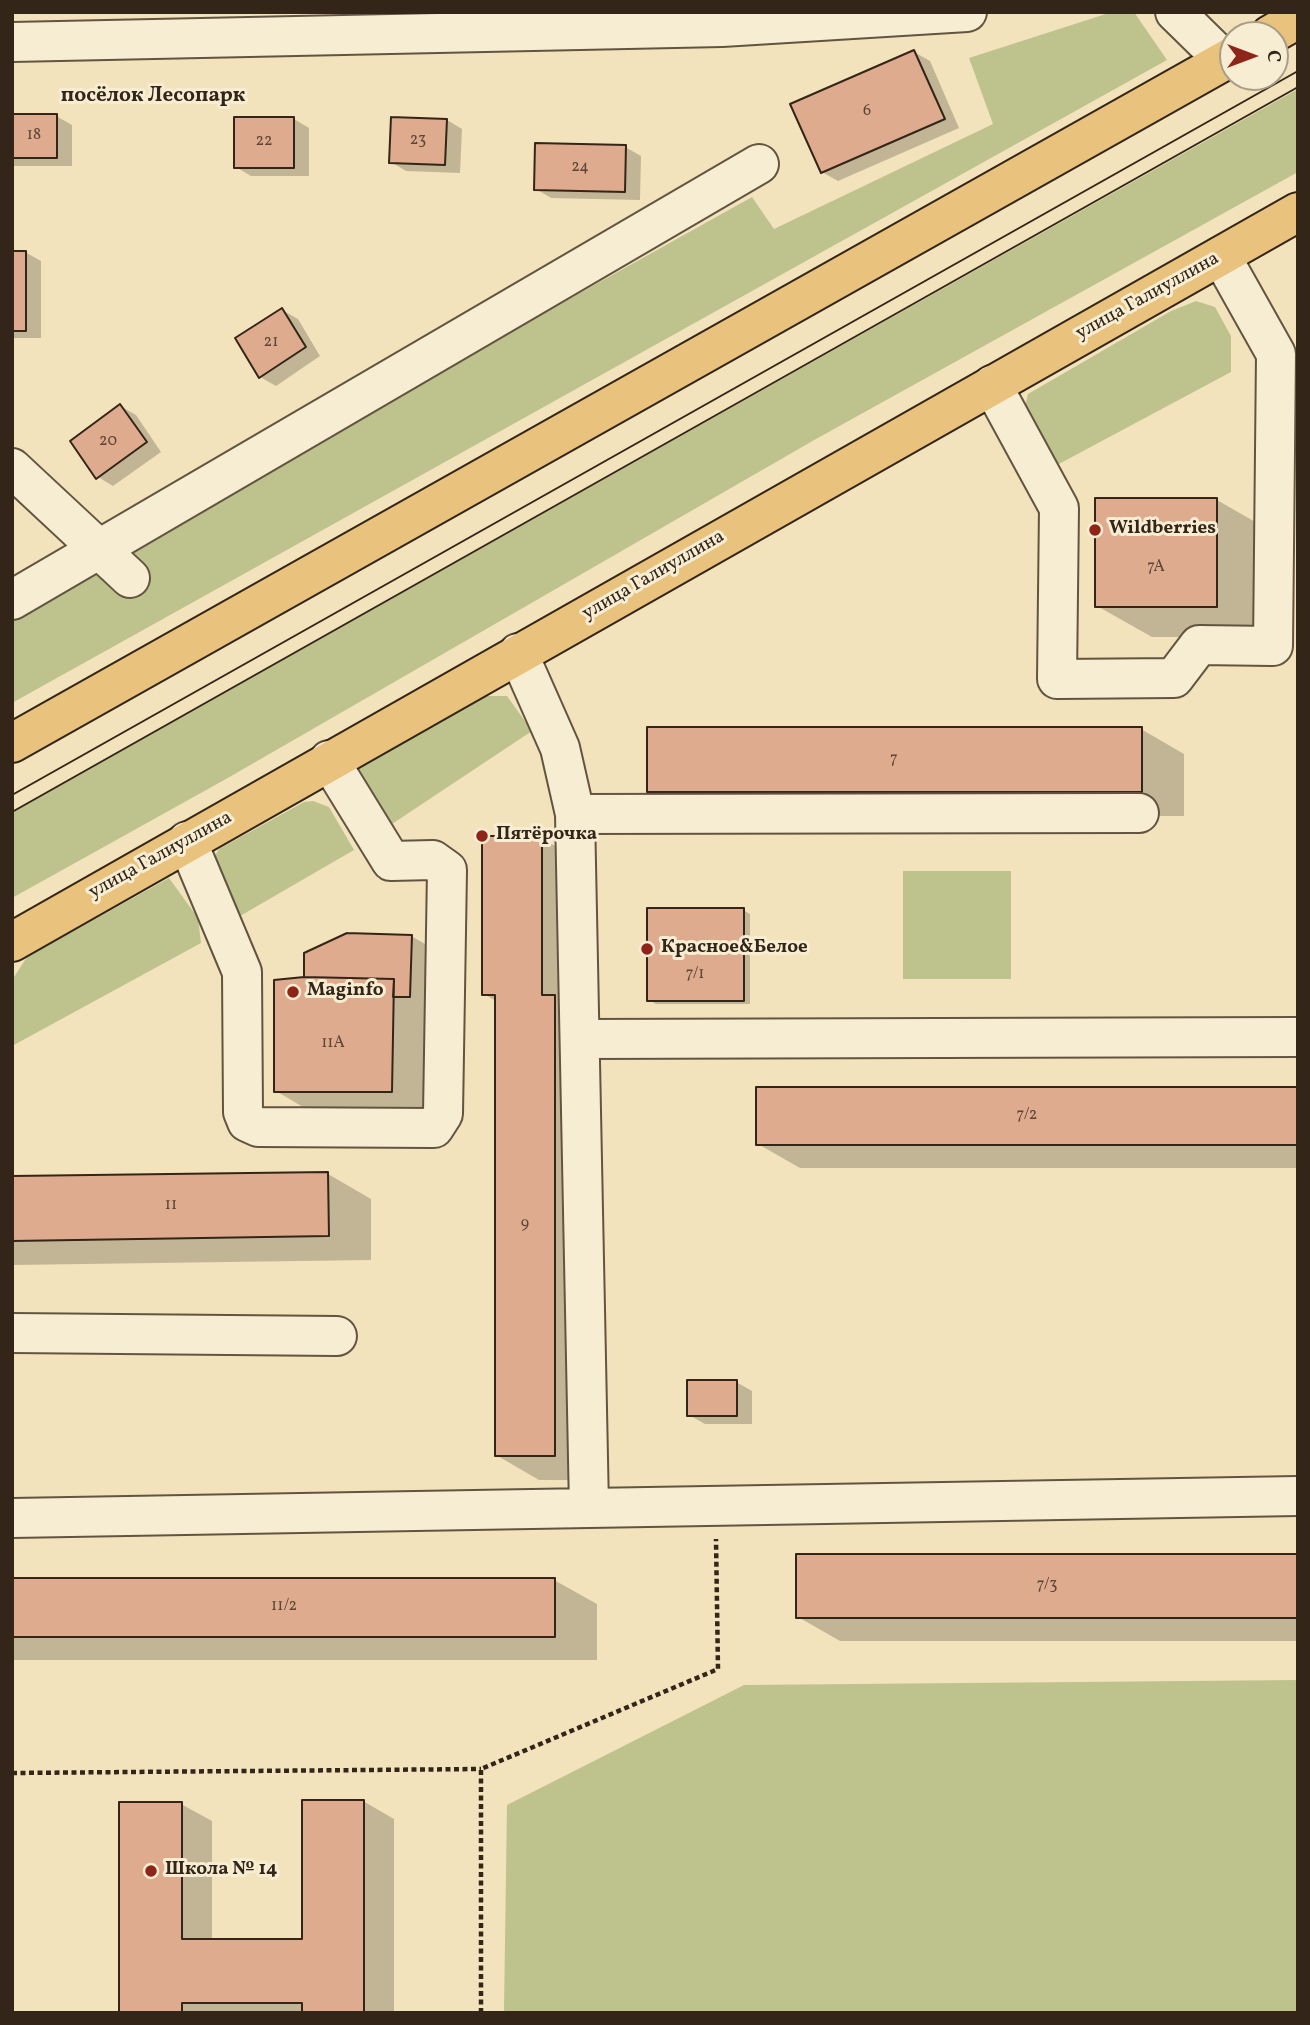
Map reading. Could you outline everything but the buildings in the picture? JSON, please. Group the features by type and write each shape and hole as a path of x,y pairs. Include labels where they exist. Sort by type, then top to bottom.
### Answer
{"main road":[{"path":"12,743 1219,64"},
{"name":"улица Галиуллина","path":"12,942 1220,256 1295,220"}],"lane":[{"path":"12,42 722,27 967,12"},
{"path":"1175,12 1219,49"},
{"path":"12,600 138,529 759,164"},
{"path":"992,385 1059,508 1057,679 1174,678 1199,645 1273,646 1276,354 1220,256"},
{"path":"12,468 130,578"},
{"path":"518,653 561,748 575,814 582,1038 589,1508"},
{"path":"187,841 242,972 243,1112 247,1122 258,1127 433,1128 443,1114 447,870 433,860 391,860 329,760"},
{"path":"575,814 1139,813"},
{"path":"582,1038 1298,1037"},
{"path":"12,1333 337,1336"},
{"path":"12,1518 1298,1496"}],"path":[{"path":"12,1773 481,1769 718,1669 715,1507"},
{"path":"481,1769 481,2013"}],"green space":[{"path":"1112,12 1134,12 1167,60 12,703 12,610 752,197 774,229 993,124 969,58"},
{"path":"1298,89 1298,172 816,439 226,779 12,898 12,812"},
{"path":"1196,301 1215,307 1231,336 1231,372 1057,465 1022,419 1028,394 1171,311"},
{"path":"481,696 507,696 532,731 386,828 355,766"},
{"path":"313,801 329,807 354,850 228,923 210,864 219,849 304,802"},
{"path":"903,871 1011,871 1011,979 903,979"},
{"path":"169,878 198,918 201,943 12,1046 12,980 27,957"},
{"path":"1298,1680 1298,2013 506,2013 504,2010 507,1805 744,1685"}],"tram line":[{"path":"12,795 1298,71"},
{"path":"12,812 1298,87"}],"place":[{"name":"Wildberries","path":"1095,530"},
{"name":"Пятёрочка","path":"482,836"},
{"name":"Красное&Белое","path":"647,949"},
{"name":"Maginfo","path":"293,992"},
{"name":"Школа № 14","path":"151,1871"}],"district":[{"name":"посёлок Лесопарк","path":"153,97"}]}
